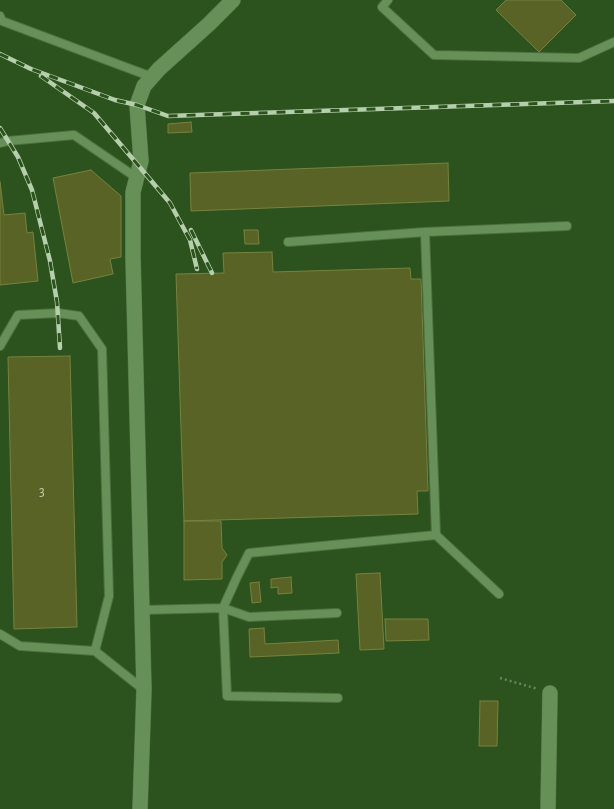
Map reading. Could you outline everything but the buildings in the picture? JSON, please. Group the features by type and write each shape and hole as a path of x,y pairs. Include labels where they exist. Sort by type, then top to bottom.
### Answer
{"street":[{"path":"140,809 144,690 133,257 135,185 141,161 137,105 144,86 159,69 233,0"},
{"path":"548,809 550,693"}],"lane":[{"path":"388,0 382,7 434,55 579,58 614,42"},
{"path":"0,16 2,22 152,77"},
{"path":"0,143 74,135 135,185"},
{"path":"288,242 425,232 567,226"},
{"path":"425,232 436,535 499,594"},
{"path":"0,346 18,315 58,313 79,316 102,349 109,596 95,651"},
{"path":"338,698 227,696 223,608 249,553 436,535"},
{"path":"142,610 223,608 249,617 337,613"},
{"path":"0,634 20,646 95,651 144,690"}],"path":[{"path":"500,678 550,693"}],"railway":[{"path":"0,54 31,69 115,100 137,105 168,116 614,101"},
{"path":"41,76 94,113 170,203 190,240 197,269"},
{"path":"0,128 18,157 32,190 50,261 57,302 60,348"},
{"path":"191,230 212,273"}]}
